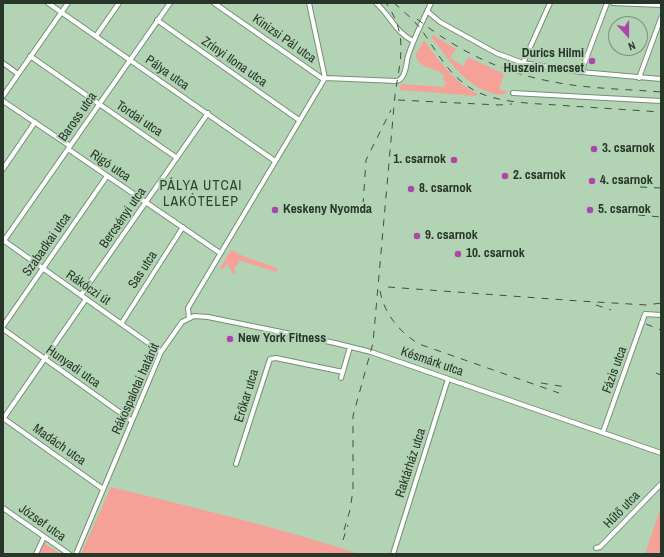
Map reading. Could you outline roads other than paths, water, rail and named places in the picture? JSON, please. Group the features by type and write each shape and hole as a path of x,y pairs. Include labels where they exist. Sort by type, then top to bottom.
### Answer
{"street":[{"name":"Pálya utca","path":"48,3 275,161"},
{"path":"3,96 68,3"},
{"path":"96,36 119,3"},
{"name":"Baross utca","path":"3,241 170,3"},
{"name":"Kinizsi Pál utca","path":"214,3 324,78"},
{"path":"189,318 188,308 324,78 309,3"},
{"path":"376,3 386,12 400,33 413,41"},
{"path":"324,78 397,81 403,77 413,41 431,3"},
{"path":"524,63 550,3"},
{"path":"581,72 606,3"},
{"path":"613,3 661,5"},
{"path":"427,11 440,22 496,53 524,63 581,72 661,79"},
{"path":"639,78 661,18"},
{"name":"Zrínyi Ilona utca","path":"157,20 299,120"},
{"name":"Tordai utca","path":"30,56 177,158"},
{"path":"3,64 18,74"},
{"path":"513,92 661,102"},
{"name":"Rigó utca","path":"3,101 35,122 107,176 220,253"},
{"name":"Bercsényi utca","path":"81,295 208,113"},
{"path":"3,169 35,122"},
{"name":"Szabadkai utca","path":"3,326 107,176"},
{"name":"Sas utca","path":"121,324 183,227"},
{"name":"Rákóczi út","path":"3,241 161,352"},
{"path":"3,419 86,299"},
{"name":"Fázis utca","path":"603,432 645,314 661,315"},
{"name":"Késmárk utca","path":"189,318 208,317 350,347 448,379 660,453"},
{"name":"Rákospalotai határút","path":"76,554 161,352 178,326 189,318"},
{"name":"Hunyadi utca","path":"3,329 132,421"},
{"path":"341,378 350,347"},
{"name":"Erőkar utca","path":"236,464 270,359 276,358 343,372"},
{"name":"Raktárház utca","path":"393,554 448,379"},
{"name":"Madách utca","path":"3,419 103,489"},
{"name":"Hűtő utca","path":"596,548 600,547 661,484"},
{"name":"József utca","path":"3,508 69,554"},
{"path":"36,554 44,536"}],"railway":[{"path":"344,530 350,510 353,490 353,416 373,343 395,95 401,48 398,26 386,3"},
{"path":"394,3 417,25 452,73 476,92 502,100 516,102 661,112"},
{"path":"417,19 465,51 499,67 517,73 554,82 581,86 661,92"},
{"path":"398,100 499,105 512,104"},
{"path":"363,205 366,160 391,110"},
{"path":"640,187 661,188"},
{"path":"638,215 661,217"},
{"path":"388,287 647,305 661,303"},
{"path":"380,291 385,307 399,328 419,344 559,393"},
{"path":"596,305 611,310"},
{"path":"646,324 661,330"},
{"path":"656,373 661,375"},
{"path":"541,383 566,387"},
{"path":"343,540 348,525"}],"place":[{"name":"Durics Hilmi Huszein mecset","path":"592,61"},
{"name":"3. csarnok","path":"594,149"},
{"name":"1. csarnok","path":"454,160"},
{"name":"2. csarnok","path":"505,176"},
{"name":"4. csarnok","path":"592,181"},
{"name":"8. csarnok","path":"411,189"},
{"name":"Keskeny Nyomda","path":"275,210"},
{"name":"5. csarnok","path":"590,210"},
{"name":"9. csarnok","path":"417,236"},
{"name":"10. csarnok","path":"458,254"},
{"name":"New York Fitness","path":"230,339"}],"district":[{"name":"PÁLYA UTCAI LAKÓTELEP","path":"201,194"}]}
